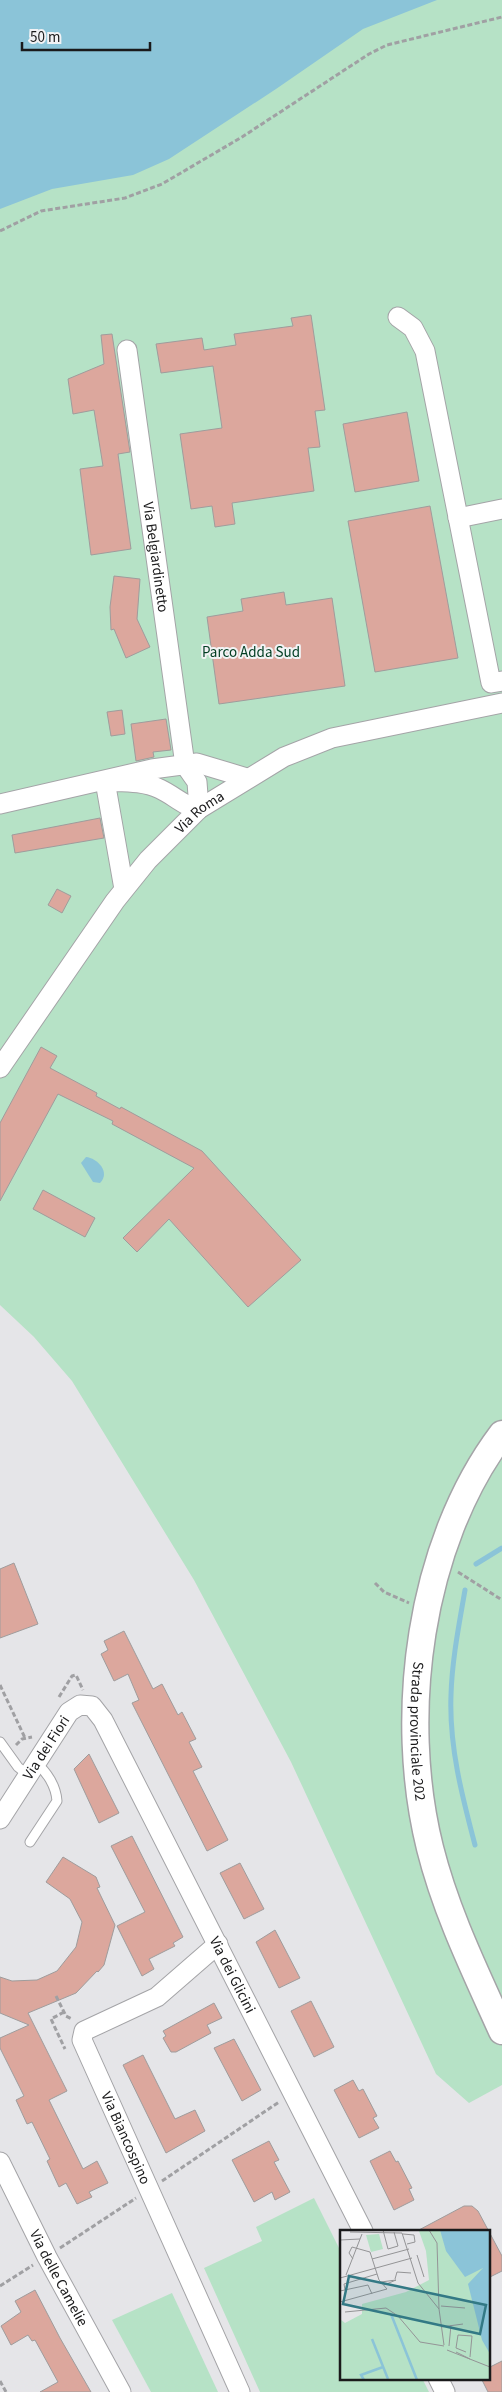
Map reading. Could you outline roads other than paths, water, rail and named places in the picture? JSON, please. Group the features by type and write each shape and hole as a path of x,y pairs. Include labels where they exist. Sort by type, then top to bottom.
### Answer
{"street":[{"path":"398,317 413,328 425,351 492,683 502,681"},
{"name":"Via Belgiardinetto","path":"127,350 185,765"},
{"path":"458,518 502,509"},
{"name":"Via Roma","path":"0,1068 124,889 178,828 199,810 247,778 284,757 332,738 502,704"},
{"path":"0,804 152,769 197,763 247,778"},
{"path":"178,828 180,815 177,800 177,781 185,765"},
{"path":"105,781 150,784 185,807 199,810 197,782 185,765"},
{"path":"105,781 124,889"},
{"name":"Strada provinciale 202","path":"502,1434 456,1510 440,1563 428,1610 417,1669 416,1765 430,1848 456,1929 502,2031"},
{"name":"Via dei Fiori","path":"0,1819 74,1707 80,1705 92,1706 103,1720"},
{"name":"Via dei Glicini","path":"103,1720 363,2230"},
{"name":"Via Biancospino","path":"218,1944 157,1997 84,2031 82,2040 84,2050 240,2392"},
{"name":"Via delle Camelie","path":"0,2162 47,2257 121,2392"},
{"path":"439,2380 445,2392"}],"lane":[{"path":"0,1742 18,1767 46,1772 55,1791 57,1801 30,1842"}],"water":[{"path":"0,0 437,0 363,29 169,159 133,175 52,189 0,209"},
{"path":"86,1157 94,1160 101,1166 104,1174 100,1183 93,1182 81,1163"}],"waterway":[{"path":"476,1564 502,1548"},
{"path":"465,1590 456,1642 451,1714 457,1771 475,1845"}],"park label":[{"name":"Parco Adda Sud","path":"251,652"}]}
